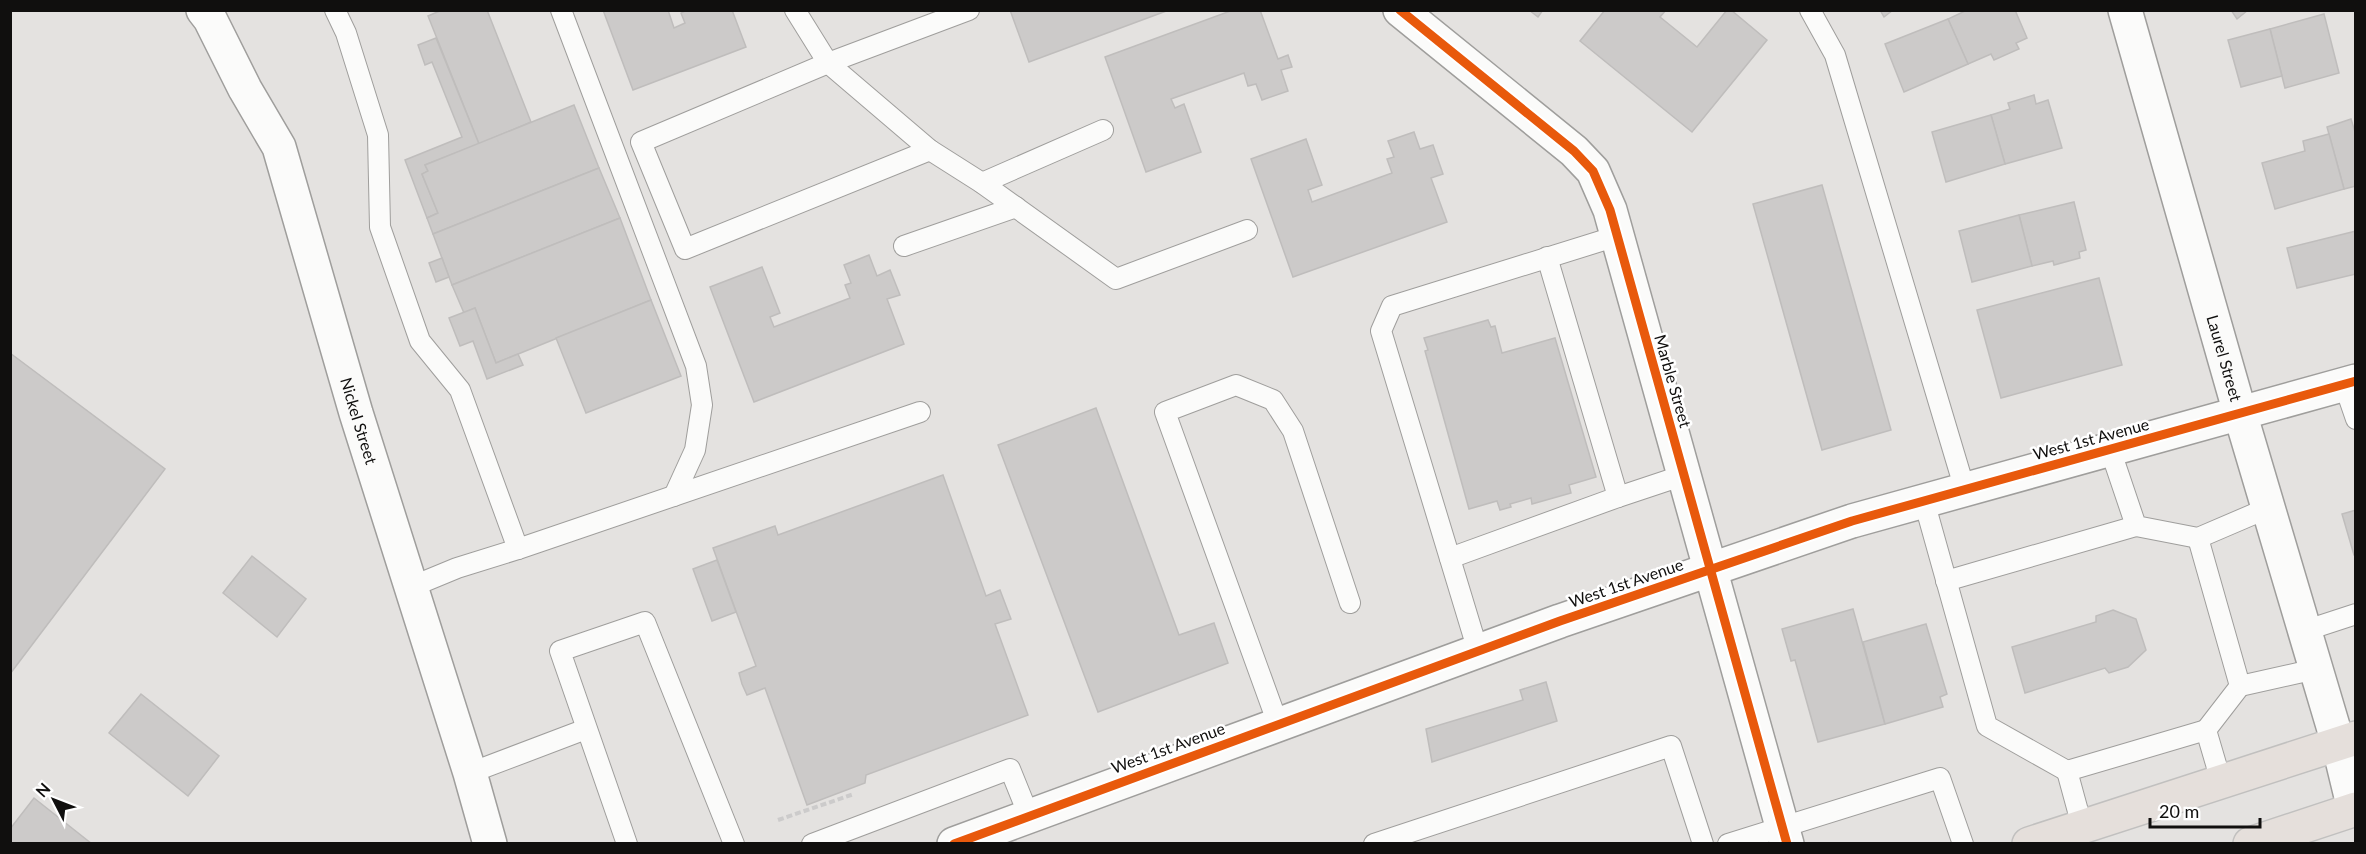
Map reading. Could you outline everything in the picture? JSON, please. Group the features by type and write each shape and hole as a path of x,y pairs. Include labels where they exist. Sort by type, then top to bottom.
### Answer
{"main road":[{"path":"2029,843 2347,740"},
{"path":"2250,843 2355,809"}],"street":[{"name":"Marble Street","path":"1400,10 1574,151 1593,171 1610,210 1784,835"},
{"name":"Laurel Street","path":"2125,10 2304,630 2316,669 2347,740 2355,809"},
{"name":"Nickel Street","path":"213,14 245,89 279,147 356,413 490,843"},
{"name":"West 1st Avenue","path":"974,840 1029,816 1478,651 1852,521 2350,383"}],"lane":[{"path":"335,10 346,33 378,135 380,227 420,341 460,390 518,549"},
{"path":"561,10 696,366 702,405 695,450 674,496"},
{"path":"795,10 828,63 930,150 982,183 1116,279 1247,230"},
{"path":"930,150 685,249 641,142 828,63 969,10"},
{"path":"1810,10 1835,56 1965,490"},
{"path":"982,183 1103,130"},
{"path":"904,246 1016,207"},
{"path":"1478,651 1381,331 1392,306 1617,236"},
{"path":"1547,257 1618,497"},
{"path":"2350,383 2355,419"},
{"path":"1278,724 1166,412 1236,385 1273,400 1293,431 1350,603"},
{"path":"411,587 456,568 920,412"},
{"path":"2110,449 2136,526"},
{"path":"1450,558 1684,475"},
{"path":"1924,501 1987,726 2067,771 2082,826"},
{"path":"1946,581 2136,526 2198,538 2268,508"},
{"path":"2198,538 2240,686"},
{"path":"2304,630 2355,614"},
{"path":"627,843 560,651 645,622 734,843"},
{"path":"2067,771 2206,730 2240,686 2316,669"},
{"path":"470,773 586,729"},
{"path":"2206,730 2221,781"},
{"path":"1374,843 1671,746 1703,843"},
{"path":"812,843 1010,769 1029,816"},
{"path":"1728,843 1784,835 1940,778 1963,843"}],"path":[{"path":"778,820 855,794"}],"building":[{"path":"442,10 487,10 531,122 479,144 428,16"},
{"path":"603,10 668,10 674,28 685,23 681,13 687,10 732,10 746,47 633,90"},
{"path":"1010,10 1169,10 1029,62"},
{"path":"1233,10 1260,10 1278,59 1288,55 1292,67 1281,70 1288,91 1262,100 1256,84 1248,86 1244,73 1171,99 1175,108 1184,104 1201,152 1146,172 1105,57"},
{"path":"1529,10 1543,10 1538,17"},
{"path":"1605,10 1666,10 1660,17 1697,47 1727,10 1731,10 1767,40 1692,132 1580,41"},
{"path":"1880,10 1893,10 1884,17"},
{"path":"1967,10 2015,10 2027,38 2016,43 2019,49 1994,60 1991,54 1968,64 1948,19"},
{"path":"2231,10 2248,10 2237,19"},
{"path":"2324,14 2339,73 2285,88 2270,29"},
{"path":"1948,19 1968,64 1904,92 1885,44"},
{"path":"2270,29 2282,76 2241,87 2228,40"},
{"path":"436,38 479,144 425,165 428,171 422,174 438,213 427,218 405,160 462,137 432,62 425,65 418,45"},
{"path":"2034,95 2036,104 2048,100 2062,148 2005,164 1991,115 2010,109 2008,103"},
{"path":"574,105 599,168 433,234 427,218 438,213 422,174 428,171 425,165"},
{"path":"1991,115 2005,164 1946,182 1932,132"},
{"path":"2351,119 2356,135 2356,186 2344,189 2327,127"},
{"path":"1414,132 1420,149 1433,145 1443,174 1431,178 1447,222 1293,277 1251,159 1306,139 1322,185 1308,190 1312,202 1392,173 1387,159 1394,157 1388,141"},
{"path":"2329,134 2344,189 2275,209 2262,163 2305,151 2303,141"},
{"path":"599,168 620,218 452,285 433,234"},
{"path":"1822,185 1891,430 1822,450 1753,204"},
{"path":"2074,202 2086,250 2079,252 2080,258 2054,265 2053,261 2032,266 2019,215"},
{"path":"2019,215 2032,266 1972,282 1959,231"},
{"path":"620,218 651,300 496,363 475,308 464,313 452,285"},
{"path":"2356,231 2356,274 2297,288 2287,248"},
{"path":"869,255 877,276 890,270 900,295 887,299 904,344 754,402 710,287 762,267 780,313 770,317 774,327 850,298 845,285 851,283 844,265"},
{"path":"442,258 449,277 436,282 429,263"},
{"path":"2099,278 2122,365 2001,398 1977,310"},
{"path":"651,300 681,376 586,413 556,338"},
{"path":"475,308 496,363 518,354 523,365 487,379 473,341 460,346 449,318"},
{"path":"1488,320 1491,327 1495,326 1502,353 1555,338 1596,477 1569,485 1571,493 1532,504 1531,498 1510,504 1511,507 1500,510 1497,501 1469,509 1425,351 1428,350 1424,338"},
{"path":"10,353 165,469 10,674"},
{"path":"1096,408 1179,635 1214,623 1228,663 1098,712 998,445"},
{"path":"943,475 986,596 1000,590 1011,619 995,624 1028,715 866,775 865,783 807,805 765,688 747,695 742,684 739,673 756,666 713,548 775,526 778,535"},
{"path":"2356,510 2356,555 2354,555 2342,514"},
{"path":"252,556 306,599 277,637 223,593"},
{"path":"717,560 736,612 712,621 693,569"},
{"path":"1853,609 1885,724 1818,742 1795,660 1791,661 1782,629"},
{"path":"2113,610 2136,619 2146,650 2128,667 2109,673 2105,668 2025,693 2012,647 2096,622 2096,616"},
{"path":"1926,624 1947,694 1940,697 1943,707 1885,724 1863,642"},
{"path":"1546,682 1557,721 1432,762 1426,729 1523,700 1520,690"},
{"path":"141,694 219,756 188,796 109,733"},
{"path":"34,798 92,844 10,844 10,829"}],"cycle path":[{"path":"1400,10 1574,151 1593,171 1610,210 1787,844"},
{"path":"954,844 1560,621 1852,521 2356,381"}]}
